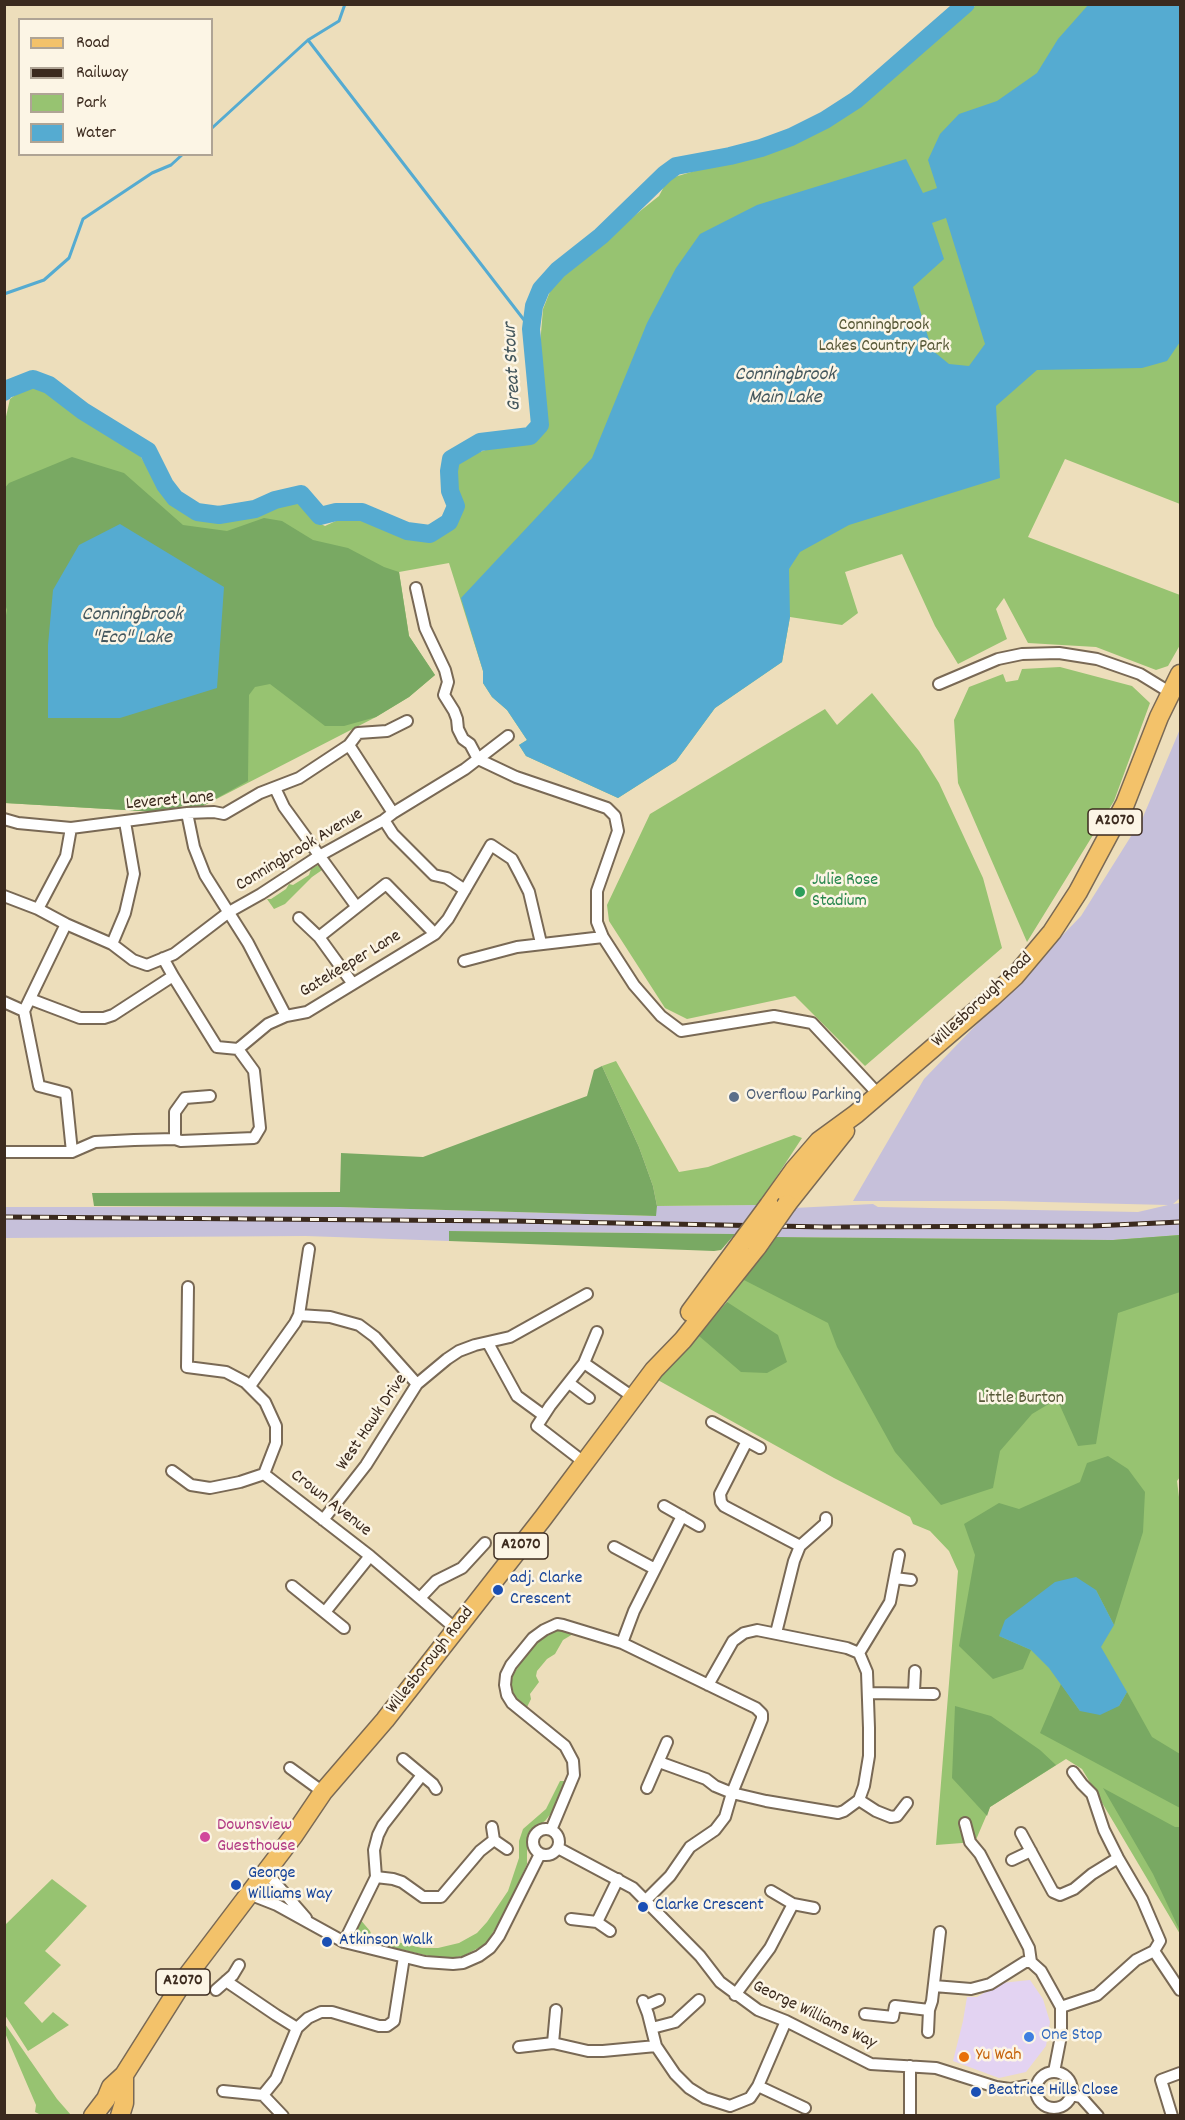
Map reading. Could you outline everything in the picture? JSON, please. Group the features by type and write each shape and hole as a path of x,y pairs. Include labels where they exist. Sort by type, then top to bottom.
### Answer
{"main road":[{"name":"Willesborough Road","path":"249,1894 323,1792 386,1720 654,1370 683,1340 778,1204 841,1136 856,1114 1015,976 1052,932 1078,892 1125,804 1180,674"},
{"name":"A2070","path":"93,2115 106,2099 111,2087 124,2075 184,1980 249,1894"},
{"path":"120,2115 124,2103 124,2075"}],"street":[{"path":"416,588 425,628 440,657 448,682 444,695 458,720 458,729 478,759 516,777 607,808 615,816 618,831 597,891 597,922 603,937 634,985 661,1016 681,1031 774,1016 812,1023 879,1095"},
{"path":"939,684 998,659 1022,654 1059,652 1097,659 1140,674 1171,693"},
{"name":"Leveret Lane","path":"4,819 18,824 71,828 187,813 228,813 260,793 299,778 350,745 358,733 387,731 407,721"},
{"name":"Conningbrook Avenue","path":"4,896 38,909 112,944 133,960 147,965 174,954 229,912 465,769 508,736"},
{"path":"350,745 389,816 393,834 434,875 447,878 465,890"},
{"path":"275,788 284,807 356,906"},
{"path":"187,813 194,847 205,875 258,961 286,1016"},
{"path":"112,944 125,912 134,874 125,822"},
{"path":"38,909 66,856 71,828"},
{"name":"Gatekeeper Lane","path":"238,1049 268,1024 286,1016 307,1012 435,934 448,919 491,845 512,859 529,892 541,943"},
{"path":"319,937 386,884 435,934"},
{"path":"299,918 319,937 353,984"},
{"path":"66,924 24,1011 39,1086 66,1093 72,1152"},
{"path":"464,961 541,943 603,937"},
{"path":"4,1152 72,1152 95,1142 254,1138 260,1128 254,1071 238,1049 217,1047 163,958"},
{"path":"30,999 80,1018 104,1018 121,1011 173,976"},
{"path":"4,1002 24,1011"},
{"path":"175,1139 175,1112 185,1098 210,1096"},
{"path":"250,1386 295,1323 309,1249"},
{"name":"Crown Avenue","path":"188,1287 188,1367 226,1372 250,1386 266,1402 276,1426 276,1443 264,1474 370,1556 456,1629"},
{"name":"West Hawk Drive","path":"323,1520 366,1465 417,1384 459,1351 475,1345 510,1338 587,1294"},
{"path":"298,1315 330,1317 359,1325 375,1337 417,1384"},
{"path":"585,1463 537,1426 584,1363 597,1332"},
{"path":"488,1344 517,1396 543,1415"},
{"path":"584,1363 633,1397"},
{"path":"569,1383 589,1398"},
{"path":"712,1422 760,1448"},
{"path":"747,1441 720,1494 721,1502 724,1506 800,1546"},
{"path":"172,1471 191,1485 210,1488 264,1474"},
{"path":"664,1506 699,1526"},
{"path":"622,1643 634,1611 682,1516"},
{"path":"776,1633 800,1546 826,1523 826,1518"},
{"path":"420,1598 436,1581 462,1568 485,1543"},
{"path":"614,1547 655,1569"},
{"path":"859,1653 890,1602 900,1555"},
{"name":"Crown Avenue","path":"324,1612 370,1556"},
{"path":"895,1578 911,1580"},
{"path":"292,1586 344,1628"},
{"path":"551,1830 574,1775 573,1761 565,1746 512,1704 507,1695 506,1675 511,1665 533,1638 544,1630 557,1624 622,1643 756,1708 762,1714 760,1723 722,1822 715,1830 688,1849 670,1876 646,1900"},
{"path":"658,1762 706,1779 715,1786 732,1793 838,1813 859,1800 869,1756 867,1672 859,1653 847,1648 757,1630 736,1638 731,1643 708,1685"},
{"path":"914,1692 915,1671"},
{"path":"868,1693 934,1694"},
{"path":"647,1788 667,1742"},
{"path":"403,1759 436,1789"},
{"path":"290,1768 323,1792"},
{"path":"1061,2007 1097,1995 1136,1960 1154,1951 1160,1941 1142,1899 1104,1830 1092,1794 1073,1772"},
{"path":"344,1942 376,1877 374,1850 378,1835 383,1825 422,1775"},
{"path":"859,1800 891,1817 897,1816 907,1803"},
{"path":"965,1823 970,1842 980,1854 1029,1948 1031,1962 1041,1971 1061,2007 1061,2036 1054,2072"},
{"path":"492,1827 494,1840 507,1849"},
{"path":"542,1829 551,1830 559,1838 558,1848 550,1855 540,1854 533,1846 534,1836 542,1829"},
{"path":"1021,1833 1053,1892 1060,1895 1074,1889 1092,1874 1118,1858"},
{"path":"376,1877 402,1882 423,1897 441,1897 480,1851 494,1840"},
{"name":"George Williams Way","path":"558,1848 633,1888 700,1956 720,1982 758,2010 786,2021 871,2064 936,2068 996,2087 1010,2089 1025,2086 1036,2089"},
{"path":"1012,1860 1031,1851"},
{"path":"249,1894 309,1921 344,1942 404,1958 441,1964 463,1963 490,1948 499,1936 540,1854"},
{"path":"266,1872 309,1921"},
{"path":"597,1922 618,1880"},
{"path":"771,1891 793,1904 814,1908"},
{"path":"735,1995 770,1948 793,1904"},
{"path":"570,1919 597,1922 610,1931"},
{"path":"928,2032 940,1932"},
{"path":"1154,1951 1180,1990"},
{"path":"263,2095 276,2079 297,2028 308,2018 321,2012 332,2012 379,2026 387,2026 394,2021 404,1958"},
{"path":"934,1986 971,1989 990,1984 1025,1962 1031,1962"},
{"path":"216,1989 239,1965"},
{"path":"226,1981 297,2028"},
{"path":"659,2000 644,2003 656,2046 675,2074 689,2088 705,2098 730,2106 750,2098 758,2086 786,2021"},
{"path":"652,2028 675,2022 699,2000"},
{"path":"865,2014 893,2017 895,2006 929,2010"},
{"path":"553,2043 556,2010"},
{"path":"519,2047 553,2043 588,2051 619,2051 656,2046"},
{"path":"909,2066 910,2115"},
{"path":"1054,2072 1068,2079 1072,2089 1065,2104 1049,2111 1040,2100 1036,2089 1044,2075 1054,2072"},
{"path":"1172,2115 1161,2080 1180,2073"},
{"path":"758,2086 805,2108"},
{"path":"223,2091 263,2095 284,2115"},
{"path":"1071,2095 1081,2097 1098,2115"},
{"path":"739,2104 741,2115"}],"shaded area":[{"path":"1180,729 1180,1198 1173,1204 1180,1203 1180,1235 1113,1240 776,1237 794,1208 873,1204 878,1207 1138,1212 1168,1205 1003,1201 853,1201 924,1079 1081,916 1143,817"},
{"path":"758,1205 735,1234 450,1231 449,1241 306,1236 5,1238 5,1207 340,1207 655,1216 657,1206"},
{"path":"1030,1980 1043,1999 1050,2022 1046,2046 1026,2072 999,2078 953,2061 967,1997 977,1997 1001,1983"}],"green space":[{"name":"Conningbrook Lakes Country Park","path":"976,5 1180,5 1180,504 1065,459 1028,537 1180,595 1180,645 1168,666 1156,670 1096,647 1028,643 1004,598 996,609 1007,639 958,664 935,626 902,554 845,572 858,613 842,625 790,617 782,662 715,708 676,761 618,798 526,756 519,745 527,740 507,710 492,697 483,683 483,671 449,563 399,572 409,636 435,675 409,697 376,717 199,808 186,805 159,812 5,803 5,421 10,399 30,384 137,451 170,503 194,518 213,519 264,510 282,502 294,501 306,506 317,522 325,526 351,514 402,535 423,539 453,523 460,497 453,475 458,460 491,448 529,441 541,433 543,411 540,345 543,309 555,279 659,196 668,179 757,155 821,128 858,105"},
{"path":"72,457 124,473 183,525 227,531 264,518 282,521 313,540 348,548 384,567 399,572 409,636 435,675 409,697 376,717 344,726 325,726 270,684 255,687 249,695 248,781 199,808 186,805 159,812 5,803 4,626 7,610 4,601 4,489 9,483"},
{"path":"1060,667 1132,686 1150,703 1114,801 1027,942 958,783 954,720 969,687 1003,674 1006,682 1018,680 1022,669"},
{"name":"Julie Rose Stadium","path":"872,693 919,751 939,783 983,878 1002,948 865,1066 795,996 687,1019 665,1008 609,921 607,905 650,814 825,709 837,725"},
{"path":"320,864 325,868 312,877 285,904 274,909 267,899 271,899 286,889 289,884 293,885 309,875 311,869"},
{"path":"616,1061 679,1172 708,1167 794,1135 802,1138 758,1205 657,1206 653,1186 639,1147 602,1066"},
{"path":"602,1066 639,1147 653,1186 657,1206 656,1216 340,1207 94,1206 92,1193 340,1192 341,1153 423,1157 587,1096 594,1070"},
{"path":"449,1231 735,1234 721,1250 714,1251 449,1241"},
{"name":"Little Burton","path":"1180,1235 1180,1477 1177,1481 1180,1505 1180,1934 1082,1769 1066,1759 990,1807 975,1842 936,1845 958,1571 949,1551 930,1531 913,1524 910,1517 834,1478 656,1379 727,1302 742,1279"},
{"path":"1180,1235 1180,1292 1118,1313 1096,1444 1078,1446 1057,1399 1032,1414 1000,1451 993,1488 941,1505 895,1452 837,1347 828,1323 742,1279 776,1237 1113,1240"},
{"path":"727,1302 778,1335 787,1362 767,1373 741,1372 699,1336"},
{"path":"1108,1456 1128,1469 1145,1492 1143,1532 1114,1625 1096,1590 999,1636 1031,1650 1023,1669 993,1679 959,1646 975,1555 964,1524 999,1503 1019,1509 1080,1482 1087,1463"},
{"path":"561,1629 573,1634 563,1640 555,1654 547,1659 537,1671 536,1676 539,1682 530,1694 531,1699 526,1709 513,1696 510,1689 513,1675 530,1649 544,1634"},
{"path":"1061,1684 1080,1711 1119,1706 1127,1692 1152,1737 1180,1754 1180,1808 1040,1733"},
{"path":"955,1706 991,1716 1040,1750 1056,1765 990,1807 987,1816 952,1778"},
{"path":"560,1781 568,1781 556,1807 545,1821 531,1830 527,1836 527,1864 507,1909 486,1944 463,1956 442,1959 365,1941 361,1937 357,1930 359,1918 372,1936 422,1948 438,1948 459,1943 477,1933 508,1891 519,1858 519,1841 523,1829 546,1809"},
{"path":"1103,1788 1175,1827 1180,1827 1180,1931 1153,1874"},
{"path":"52,1879 87,1906 45,1951 61,1965 24,2003 42,2023 53,2012 69,2025 28,2051 5,2015 5,1925"},
{"path":"5,2024 57,2099 71,2115 41,2115 35,2112 36,2105 5,2033"}],"water":[{"name":"Conningbrook Main Lake","path":"1089,4 1180,5 1180,342 1167,361 1142,368 1037,370 996,406 1000,478 849,525 800,552 789,569 790,617 782,662 715,708 676,761 618,798 526,756 519,745 527,740 507,710 492,697 483,683 483,671 461,598 592,458 647,323 676,268 700,234 757,205 906,159 923,193 937,188 928,160 940,134 959,114 997,101 1037,73 1058,39","holes":["946,218 985,344 969,366 949,364 932,350 913,287 944,259 932,223"]},
{"name":"Conningbrook \"Eco\" Lake","path":"120,524 224,587 217,688 120,718 48,718 48,645 53,590 79,545"},
{"path":"1076,1577 1096,1590 1114,1625 1101,1647 1127,1692 1119,1706 1100,1715 1080,1711 1049,1668 1031,1650 999,1636 1005,1620 1055,1582"}],"waterway":[{"path":"213,127 308,40 339,21 345,4"},
{"name":"Great Stour","path":"4,392 33,379 49,385 83,411 148,451 165,485 175,498 197,512 219,515 255,509 275,500 301,494 320,516 336,512 362,512 407,531 430,534 449,522 456,506 450,491 451,459 480,442 530,436 540,425 531,329 534,306 541,289 558,270 601,236 676,166 761,148 791,137 825,120 856,100 966,4"},
{"path":"308,40 531,329"},
{"path":"4,294 44,280 69,258 83,219 152,173 171,165 181,156"}],"railway":[{"path":"4,1217 512,1221 826,1227 1093,1226 1180,1222"}],"place":[{"name":"Julie Rose Stadium","path":"800,892"},
{"name":"Overflow Parking","path":"734,1097"},
{"name":"adj. Clarke Crescent","path":"498,1590"},
{"name":"Downsview Guesthouse","path":"205,1837"},
{"name":"George Williams Way","path":"236,1885"},
{"name":"Clarke Crescent","path":"643,1907"},
{"name":"Atkinson Walk","path":"327,1942"},
{"name":"One Stop","path":"1029,2037"},
{"name":"Yu Wah","path":"964,2057"},
{"name":"Beatrice Hills Close","path":"976,2092"}]}
